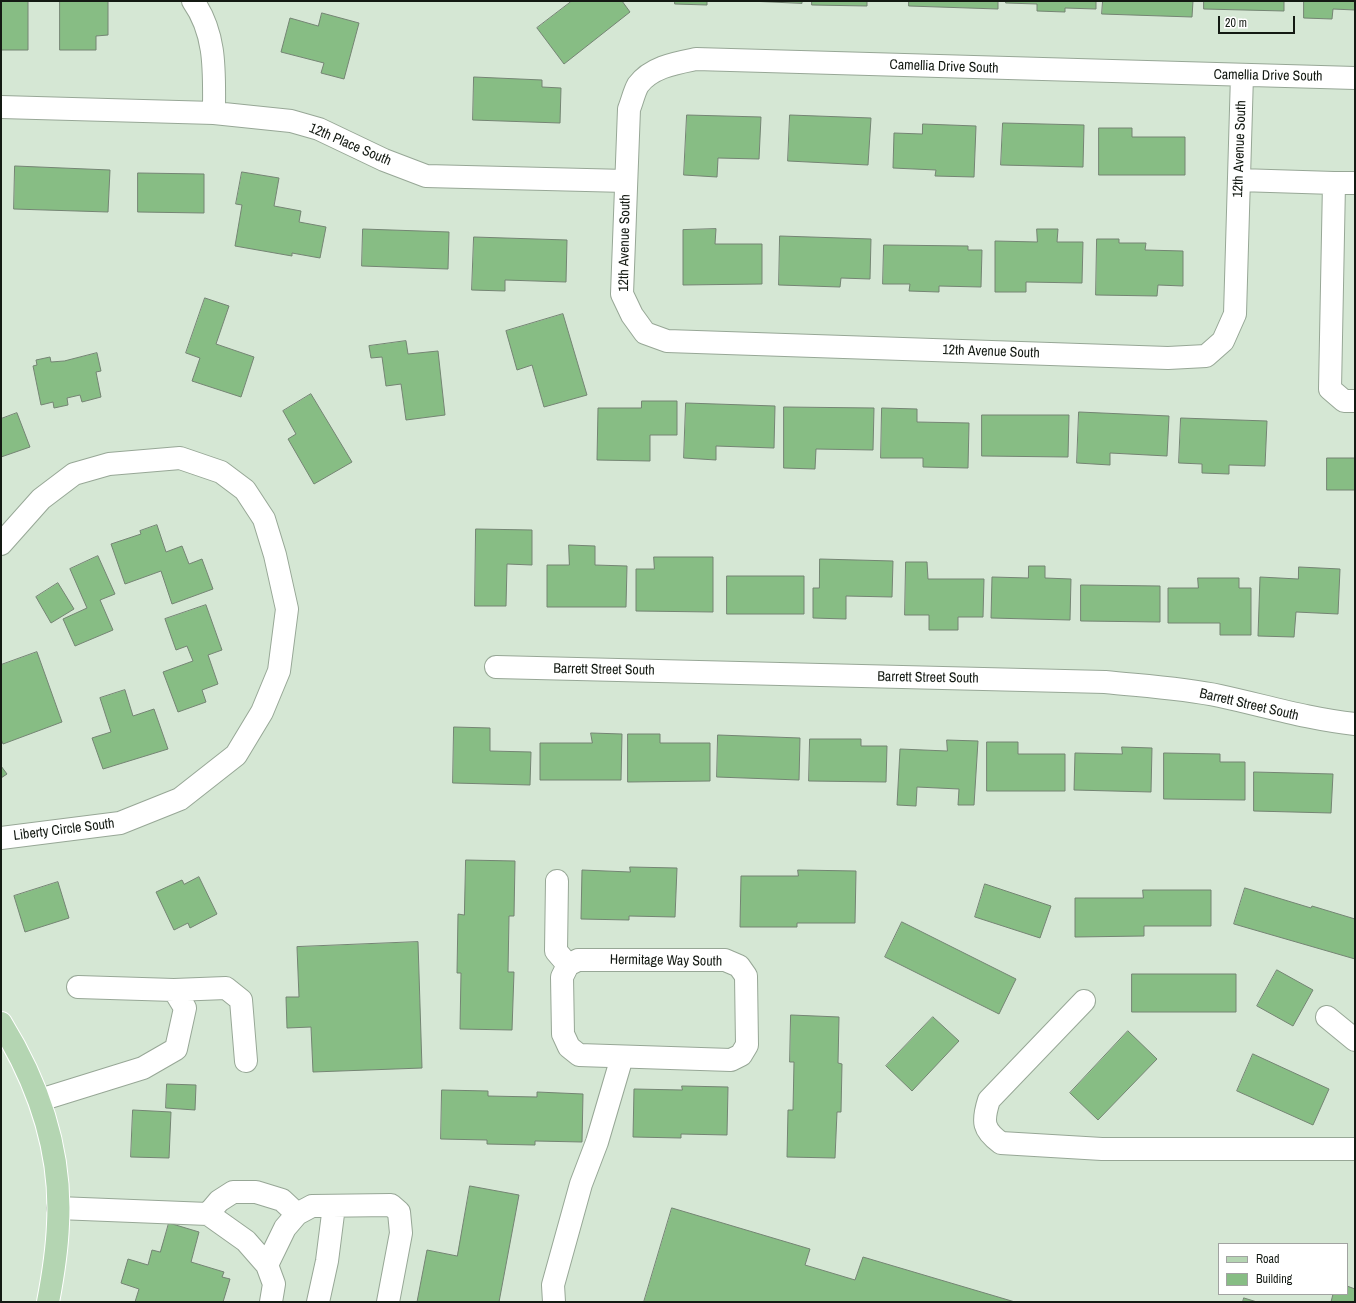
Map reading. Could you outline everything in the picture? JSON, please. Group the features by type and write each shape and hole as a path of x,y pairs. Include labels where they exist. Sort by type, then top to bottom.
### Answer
{"main road":[{"path":"1,1023 18,1050 40,1100 50,1135 57,1184 58,1208 57,1238 48,1302"}],"street":[{"path":"193,1 203,15 210,37 214,73 214,113"},
{"name":"Camellia Drive South","path":"626,181 629,109 638,86 652,72 670,64 696,59 1355,78"},
{"name":"12th Avenue South","path":"626,181 622,294 632,315 645,333 667,341 1168,358 1206,356 1223,341 1234,314 1242,75"},
{"name":"12th Place South","path":"1,107 214,113 291,121 319,129 384,160 426,176 626,181"},
{"path":"1239,180 1345,183 1330,388 1344,401 1355,401"},
{"name":"Liberty Circle South","path":"1,544 41,500 74,474 109,464 180,458 221,472 245,490 264,519 275,555 287,609 279,670 262,712 236,755 180,799 120,823 1,838"},
{"name":"Barrett Street South","path":"496,667 1105,682 1167,688 1220,696 1306,717 1355,724"},
{"path":"557,881 556,951 568,965"},
{"name":"Hermitage Way South","path":"578,960 725,960 739,966 746,976 748,1045 741,1055 730,1060 622,1056 579,1055 569,1047 563,1034 562,977 568,965 578,960"},
{"path":"78,987 174,990 226,988 241,1000 246,1061"},
{"path":"40,1100 143,1068 176,1049 185,1008 174,990"},
{"path":"1084,1001 989,1100 985,1112 985,1126 990,1135 1002,1143 1102,1149 1355,1149"},
{"path":"1327,1018 1355,1040"},
{"path":"554,1302 552,1285 581,1184 597,1142 622,1056"},
{"path":"208,1214 219,1201 233,1192 256,1192 282,1200 297,1214"},
{"path":"267,1265 285,1228 297,1214 312,1206 391,1205 399,1212 401,1233 388,1302"},
{"path":"318,1302 327,1261 334,1206"},
{"path":"58,1208 208,1214 246,1241 267,1265 274,1284 271,1302"}],"building":[{"path":"1,1 28,1 28,50 1,50"},
{"path":"60,1 108,1 108,35 96,36 96,50 60,50"},
{"path":"572,1 622,1 630,12 564,64 537,28"},
{"path":"675,1 707,1 707,5 675,4"},
{"path":"749,1 802,1 802,3"},
{"path":"812,1 867,1 867,6 812,5"},
{"path":"909,1 998,1 998,9 909,6"},
{"path":"1006,1 1096,1 1096,9 1065,8 1065,12 1037,11 1037,4 1006,3"},
{"path":"1103,1 1193,1 1192,17 1102,14"},
{"path":"1204,1 1284,1 1284,11 1204,9"},
{"path":"1304,1 1355,1 1355,10 1333,9 1332,19 1304,18"},
{"path":"322,13 359,23 344,79 321,73 324,63 281,52 290,18 318,26"},
{"path":"474,77 542,80 542,87 561,88 560,123 473,120"},
{"path":"687,115 761,117 759,159 718,158 717,177 684,175"},
{"path":"790,115 871,118 868,165 788,161"},
{"path":"1003,123 1084,125 1083,167 1001,165"},
{"path":"923,124 976,126 974,177 935,176 936,170 893,168 894,133 922,134"},
{"path":"1099,128 1132,128 1132,137 1185,137 1185,175 1099,175"},
{"path":"15,166 110,170 108,212 14,209"},
{"path":"242,172 279,178 274,206 301,211 299,222 326,227 320,258 292,253 292,256 235,246 242,205 236,204"},
{"path":"138,173 204,174 204,213 138,212"},
{"path":"363,229 449,232 448,269 362,266"},
{"path":"716,229 715,244 762,244 762,284 683,285 683,230"},
{"path":"1037,229 1058,229 1057,242 1083,242 1082,283 1026,282 1026,292 995,292 995,241 1037,242"},
{"path":"780,236 871,239 870,279 841,278 840,287 779,285"},
{"path":"474,237 567,240 566,282 505,280 505,291 472,290"},
{"path":"1097,239 1119,239 1119,243 1146,243 1145,250 1183,251 1183,286 1158,285 1157,296 1096,295"},
{"path":"884,245 968,246 968,250 982,250 981,287 939,286 939,292 909,291 910,284 883,284"},
{"path":"205,298 229,306 216,344 254,357 241,397 192,381 200,358 186,353"},
{"path":"563,314 587,395 544,407 532,365 517,370 506,331"},
{"path":"406,341 408,354 438,351 445,415 406,420 401,384 386,386 382,357 371,358 369,346"},
{"path":"97,353 101,371 96,372 101,397 82,402 80,395 67,398 68,405 54,408 53,402 41,405 33,366 37,365 36,360 50,357 51,362 64,361"},
{"path":"311,394 352,462 314,484 288,439 296,434 283,411"},
{"path":"642,401 677,401 677,435 650,435 650,461 597,460 598,408 641,408"},
{"path":"686,403 775,406 774,448 716,446 716,460 684,458"},
{"path":"784,407 874,408 873,450 816,449 815,469 784,468"},
{"path":"882,408 917,409 917,422 969,423 968,468 923,467 923,458 881,458"},
{"path":"1079,412 1169,416 1167,456 1110,453 1110,465 1077,463"},
{"path":"17,413 30,447 1,457 1,419"},
{"path":"982,415 1069,415 1068,457 982,456"},
{"path":"1181,418 1267,421 1265,466 1229,465 1229,474 1202,473 1202,464 1179,463"},
{"path":"1327,458 1355,458 1355,490 1327,490"},
{"path":"157,525 166,552 182,546 189,564 202,559 213,589 172,604 161,571 125,584 111,544 141,534 140,531"},
{"path":"476,529 532,530 532,565 507,564 506,606 475,606"},
{"path":"569,545 595,546 595,565 627,566 626,607 547,607 547,565 569,565"},
{"path":"98,556 115,594 100,600 113,630 75,646 63,619 87,608 70,569"},
{"path":"654,557 713,557 713,612 636,611 636,569 654,569"},
{"path":"820,559 893,561 892,597 846,596 846,619 813,618 813,588 819,588"},
{"path":"906,562 927,562 928,579 984,579 983,617 958,617 958,630 929,630 929,615 905,615"},
{"path":"1029,566 1045,566 1045,578 1071,579 1070,620 991,618 992,577 1028,578"},
{"path":"1299,567 1340,569 1338,614 1296,612 1294,637 1258,636 1260,577 1298,579"},
{"path":"727,576 804,576 804,614 727,614"},
{"path":"1198,578 1239,578 1239,588 1251,588 1251,635 1220,635 1220,623 1168,623 1168,588 1198,588"},
{"path":"58,583 74,609 51,623 36,597"},
{"path":"1081,585 1160,586 1160,622 1081,621"},
{"path":"206,605 222,650 208,655 218,684 202,690 206,702 178,712 163,672 193,661 187,646 176,650 165,619"},
{"path":"37,652 62,722 3,744 1,739 1,665"},
{"path":"125,690 133,716 154,709 168,749 103,769 92,738 111,732 100,698"},
{"path":"454,727 490,728 490,751 531,752 530,785 453,783"},
{"path":"591,733 622,734 621,780 540,780 540,743 592,743"},
{"path":"628,734 660,734 660,743 710,743 710,781 628,782"},
{"path":"718,735 800,738 799,780 717,777"},
{"path":"810,739 861,739 861,746 887,746 886,782 809,781"},
{"path":"947,740 978,741 974,805 958,805 959,789 917,787 916,806 897,805 900,749 947,751"},
{"path":"987,742 1018,742 1018,754 1065,754 1065,791 987,791"},
{"path":"1122,747 1152,748 1151,792 1074,790 1075,753 1122,754"},
{"path":"1164,753 1220,754 1220,762 1245,762 1245,800 1164,799"},
{"path":"1,766 7,774 1,778"},
{"path":"1254,772 1333,774 1331,813 1254,811"},
{"path":"466,860 515,861 514,916 509,916 508,972 514,972 512,1030 460,1029 461,973 457,973 458,914 464,915"},
{"path":"630,867 677,868 675,917 629,916 629,920 581,919 582,870 630,872"},
{"path":"798,870 856,871 855,923 797,923 797,927 740,927 741,876 798,876"},
{"path":"199,877 217,914 190,928 188,923 174,930 156,892 182,880 184,884"},
{"path":"58,882 69,918 25,932 14,896"},
{"path":"985,884 1051,906 1040,938 975,917"},
{"path":"1245,888 1311,908 1312,906 1355,919 1355,959 1234,924"},
{"path":"1143,890 1211,890 1211,926 1144,926 1144,936 1075,937 1075,898 1143,898"},
{"path":"902,922 1016,979 999,1014 885,957"},
{"path":"418,942 422,1068 313,1072 311,1027 287,1028 286,997 299,997 297,947"},
{"path":"1277,970 1313,990 1293,1026 1257,1006"},
{"path":"1132,974 1236,974 1236,1012 1132,1012"},
{"path":"791,1015 839,1017 838,1063 842,1064 841,1112 837,1112 835,1158 787,1157 788,1110 793,1110 794,1062 790,1062"},
{"path":"933,1017 959,1041 912,1091 886,1066"},
{"path":"1128,1031 1157,1059 1098,1120 1070,1093"},
{"path":"1253,1054 1329,1089 1313,1125 1237,1091"},
{"path":"167,1084 196,1085 195,1110 166,1108"},
{"path":"682,1086 728,1087 727,1135 681,1134 681,1138 633,1137 634,1089 682,1090"},
{"path":"442,1090 488,1091 488,1096 537,1097 537,1092 583,1094 582,1142 535,1141 535,1145 487,1144 487,1140 441,1139"},
{"path":"133,1110 171,1112 169,1158 131,1157"},
{"path":"470,1186 519,1195 499,1302 417,1302 427,1250 457,1256"},
{"path":"672,1208 810,1249 805,1265 855,1280 863,1257 1015,1302 644,1302"},
{"path":"169,1223 199,1232 191,1262 224,1272 222,1277 230,1279 223,1302 135,1302 139,1289 121,1283 128,1259 148,1265 152,1250 160,1252"},
{"path":"1348,1286 1355,1289 1355,1302 1331,1302 1333,1295 1348,1295"},
{"path":"1244,1298 1257,1302 1243,1302"}]}
